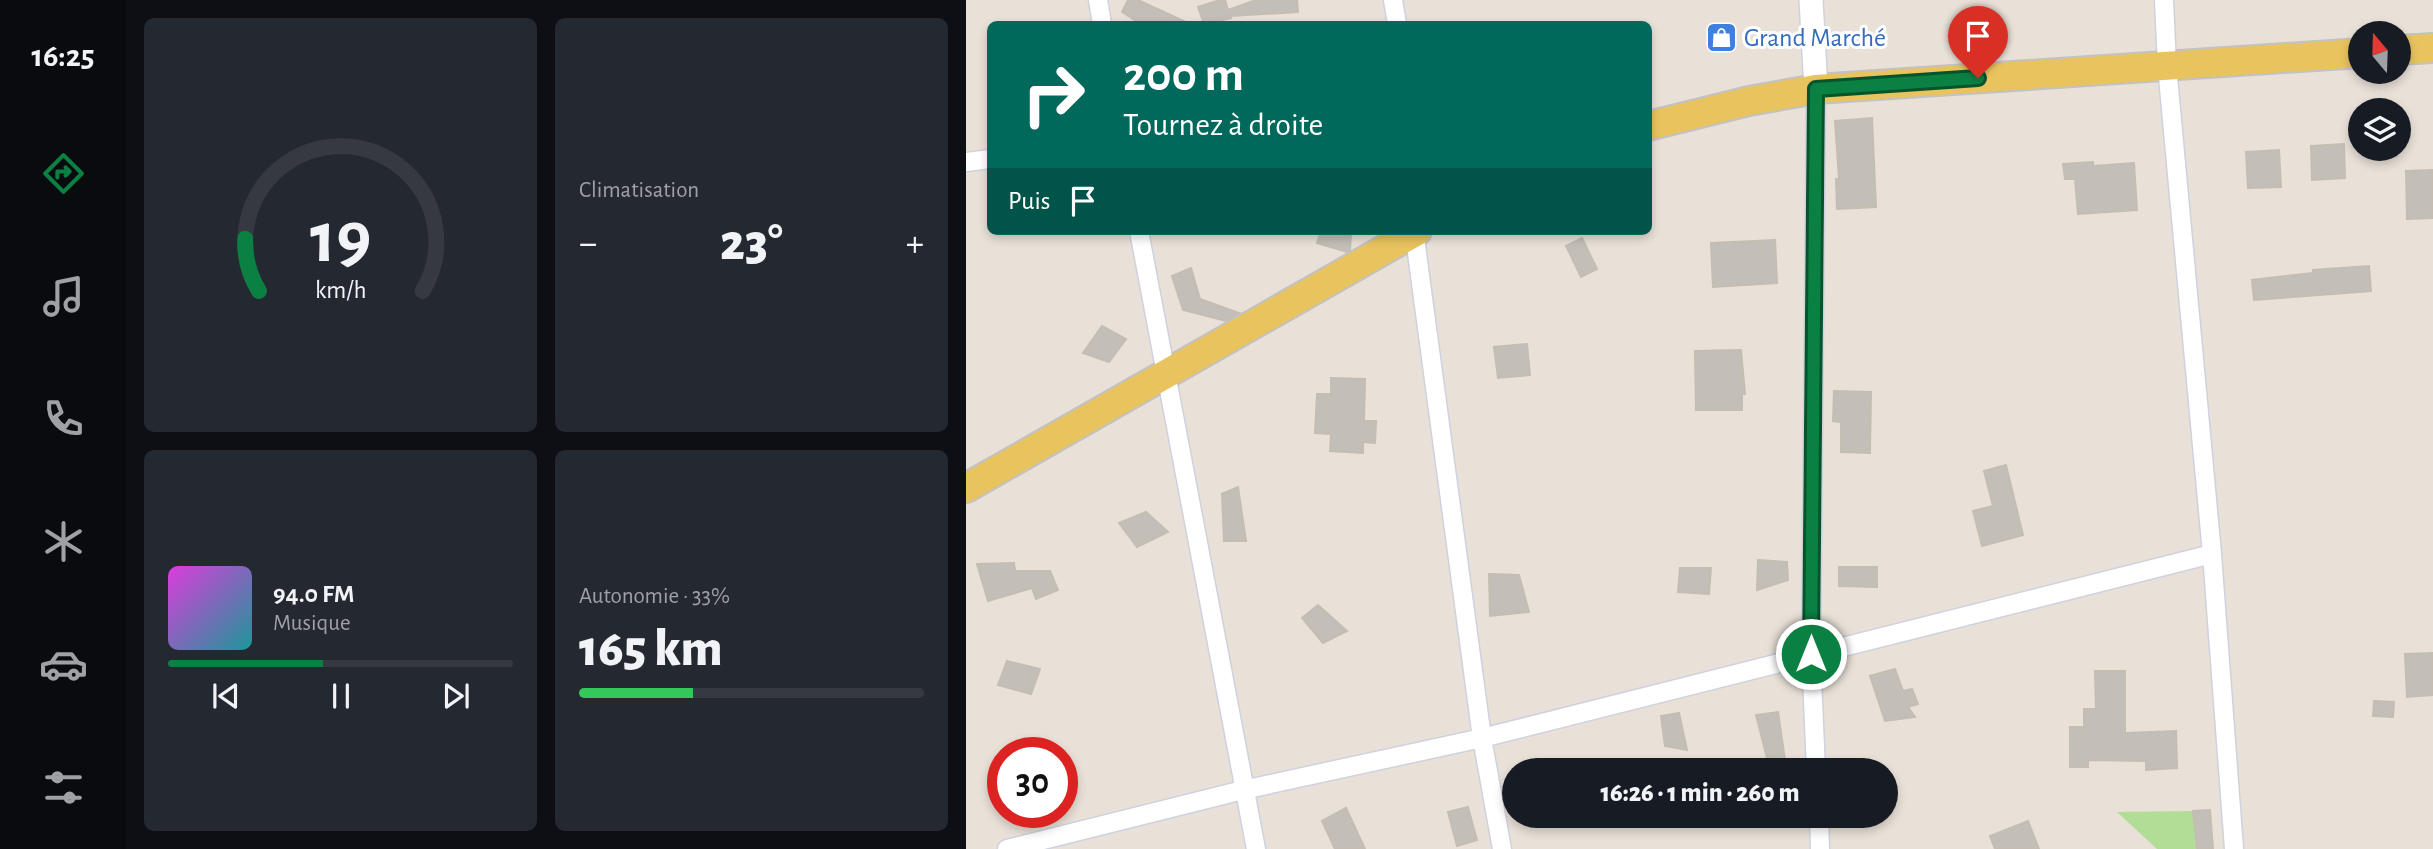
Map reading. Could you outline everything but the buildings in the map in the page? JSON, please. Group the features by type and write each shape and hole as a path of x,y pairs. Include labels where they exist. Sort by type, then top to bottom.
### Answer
{"main road":[{"path":"2412,49 2433,48"},
{"path":"1652,124 1749,101 1816,89 2348,54"},
{"path":"966,488 1165,377 1408,235"}],"street":[{"path":"1098,0 1102,21"},
{"path":"1393,0 1396,21"},
{"path":"1811,0 1816,89 1811,654 1815,758"},
{"path":"2164,0 2166,66 2212,554 2234,849"},
{"path":"966,162 987,159"},
{"path":"1140,235 1256,849"},
{"path":"1416,235 1482,738 1502,849"},
{"path":"1007,849 1243,790 1482,738 2212,554"},
{"path":"1819,828 1820,849"}],"green space":[{"path":"2193,811 2197,849 2157,849 2117,812"}],"place":[{"name":"Grand Marché","path":"1721,37"}],"route":[{"path":"1811,654 1816,89 1978,78"}]}
